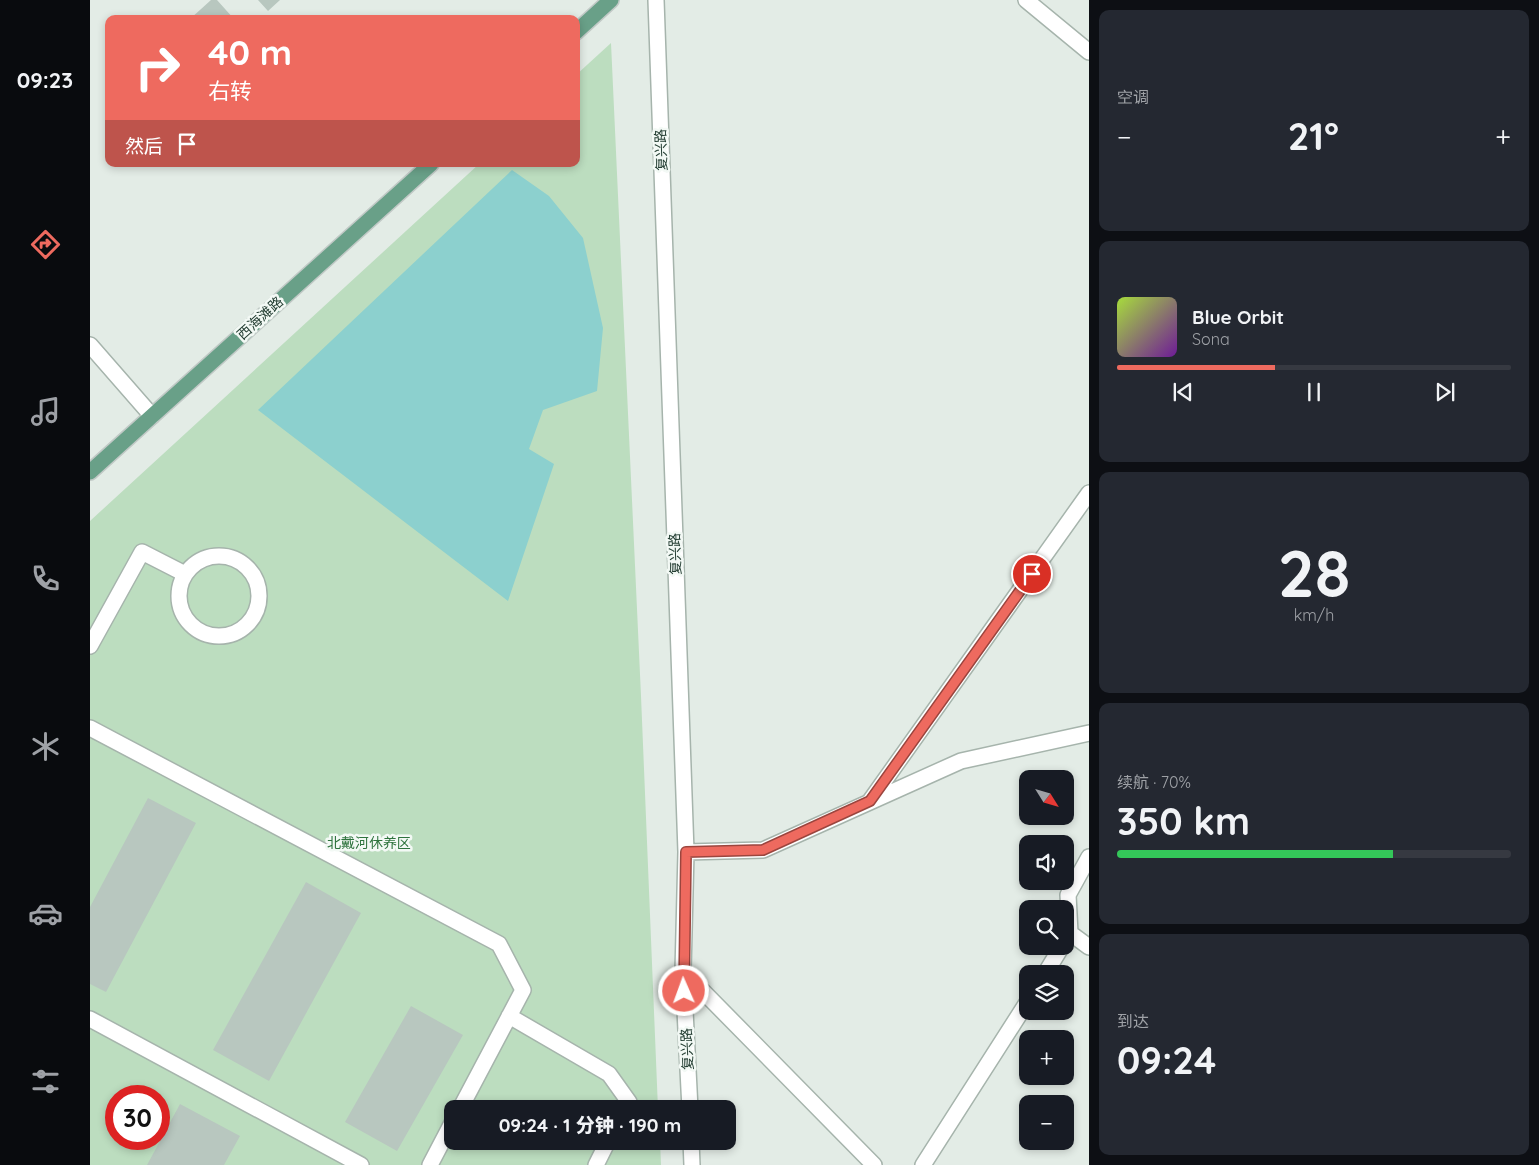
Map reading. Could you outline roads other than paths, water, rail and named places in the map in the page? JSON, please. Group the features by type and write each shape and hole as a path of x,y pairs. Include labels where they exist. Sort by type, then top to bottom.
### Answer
{"main road":[{"path":"580,28 611,0"},
{"name":"西海滩路","path":"90,472 427,167"}],"street":[{"name":"复兴路","path":"656,0 686,852 683,972 690,1100"},
{"path":"1026,0 1089,52"},
{"path":"90,346 152,416"},
{"path":"870,801 1089,493"},
{"path":"90,646 142,552 185,574"},
{"path":"218,555 232,557 244,564 253,574 258,586 259,599 255,612 248,623 238,632 225,636 212,636 199,632 189,623 182,612 178,600 179,586 185,574 194,564 205,558 218,555"},
{"path":"90,728 499,944 523,990 465,1100"},
{"path":"686,852 763,850 961,761 1089,733"},
{"path":"1068,900 1068,895 1089,857"},
{"path":"1074,943 1089,947"},
{"path":"683,972 874,1165"},
{"path":"923,1165 1019,1015"},
{"path":"509,1016 609,1074 628,1100"},
{"path":"90,1019 361,1165"},
{"path":"430,1165 444,1138"},
{"path":"596,1165 604,1150"},
{"path":"691,1150 692,1165"}],"water":[{"path":"512,170 549,196 583,238 603,328 597,391 543,410 529,449 554,464 508,601 258,410"}],"park label":[{"name":"北戴河休养区","path":"369,843"}]}
